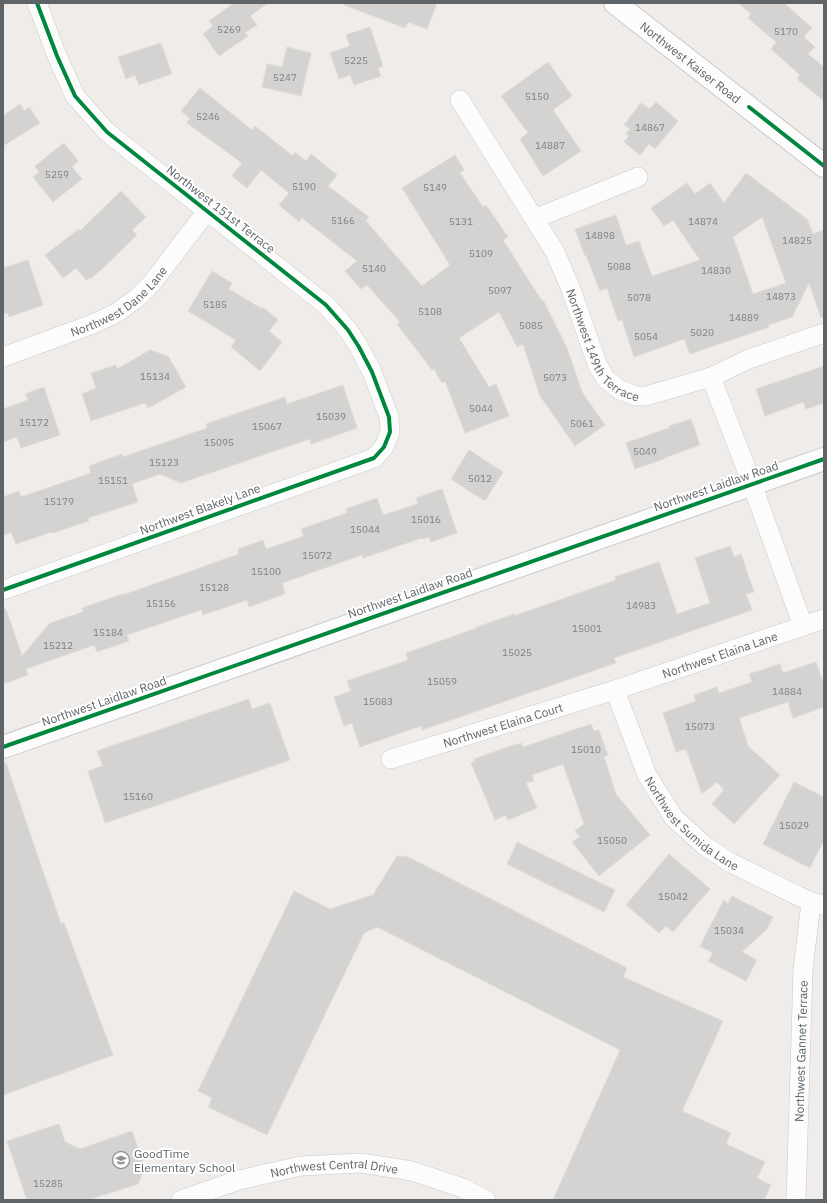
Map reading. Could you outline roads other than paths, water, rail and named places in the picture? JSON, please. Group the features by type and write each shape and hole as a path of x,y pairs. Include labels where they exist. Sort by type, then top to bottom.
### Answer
{"main road":[{"name":"Northwest Kaiser Road","path":"615,3 824,166"},
{"name":"Northwest Laidlaw Road","path":"3,747 824,459"}],"street":[{"name":"Northwest 151st Terrace","path":"37,3 56,56 75,96 107,132 326,305 348,330 359,346 372,372 388,417 390,432"},
{"name":"Northwest 149th Terrace","path":"460,100 555,252 570,287 598,366 606,379 620,390 636,396 646,396 711,377 749,359 824,333"},
{"path":"534,219 638,177"},
{"name":"Northwest Dane Lane","path":"3,357 93,324 116,313 136,299 152,283 208,211"},
{"path":"711,377 752,484 803,626"},
{"name":"Northwest Blakely Lane","path":"3,590 374,458 384,447 390,432"},
{"name":"Northwest Elaina Lane","path":"615,690 824,619"},
{"name":"Northwest Elaina Court","path":"391,759 615,690"},
{"name":"Northwest Sumida Lane","path":"615,690 647,775 674,818 705,846 730,863 817,903"},
{"name":"Northwest Gannet Terrace","path":"796,1200 803,970 817,903"},
{"name":"Northwest Central Drive","path":"181,1200 238,1180 301,1166 360,1163 412,1171 462,1188 486,1200"}],"place":[{"name":"GoodTime Elementary School","path":"121,1160"}]}
